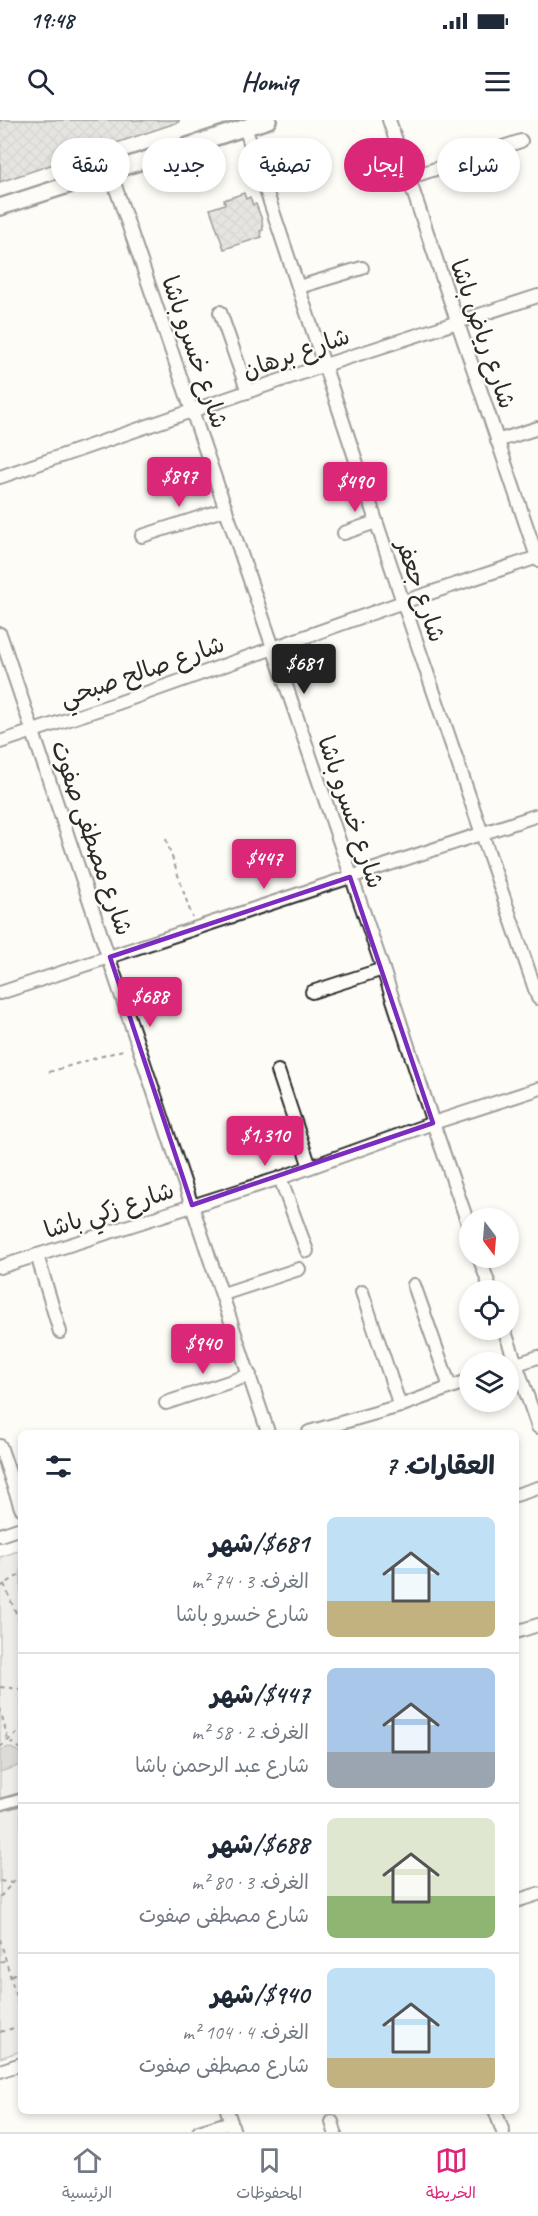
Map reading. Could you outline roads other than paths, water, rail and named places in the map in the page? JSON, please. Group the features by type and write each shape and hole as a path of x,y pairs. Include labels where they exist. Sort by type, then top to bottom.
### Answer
{"street":[{"path":"130,164 268,120"},
{"name":"شارع رياض باشا","path":"389,120 395,138"},
{"name":"شارع جعفر","path":"245,127 538,998"},
{"path":"425,172 521,141"},
{"path":"0,207 51,190"},
{"name":"شارع خسرو باشا","path":"117,192 463,1208"},
{"name":"شارع رياض باشا","path":"413,192 538,558"},
{"path":"299,286 362,268"},
{"name":"شارع برهان","path":"0,477 325,365 538,296"},
{"path":"220,312 248,392"},
{"path":"497,441 538,428"},
{"path":"142,536 226,509"},
{"path":"344,533 376,522"},
{"name":"شارع صالح صبحي","path":"0,742 118,703 403,602 538,558"},
{"name":"شارع مصطفى صفوت","path":"0,634 140,1045 267,1430"},
{"path":"0,993 538,815"},
{"path":"312,992 383,969"},
{"path":"278,1071 310,1167"},
{"name":"شارع زكي باشا","path":"0,1267 280,1178 433,1123 538,1089"},
{"path":"280,1178 307,1251"},
{"path":"37,1255 60,1332"},
{"path":"223,1294 299,1269"},
{"path":"414,1285 450,1387"},
{"path":"362,1292 400,1406"},
{"path":"519,1364 538,1357"},
{"path":"166,1403 250,1375"},
{"path":"519,1381 538,1427"},
{"path":"316,1430 400,1406 459,1384"},
{"path":"0,1446 18,1499"},
{"path":"519,1494 538,1488"},
{"path":"0,1535 18,1529"},
{"path":"519,1631 538,1624"},
{"path":"0,1805 18,1800"},
{"path":"519,1900 538,1894"},
{"path":"0,2071 18,2065"},
{"path":"496,2114 503,2132"},
{"path":"199,2132 231,2121"}]}
